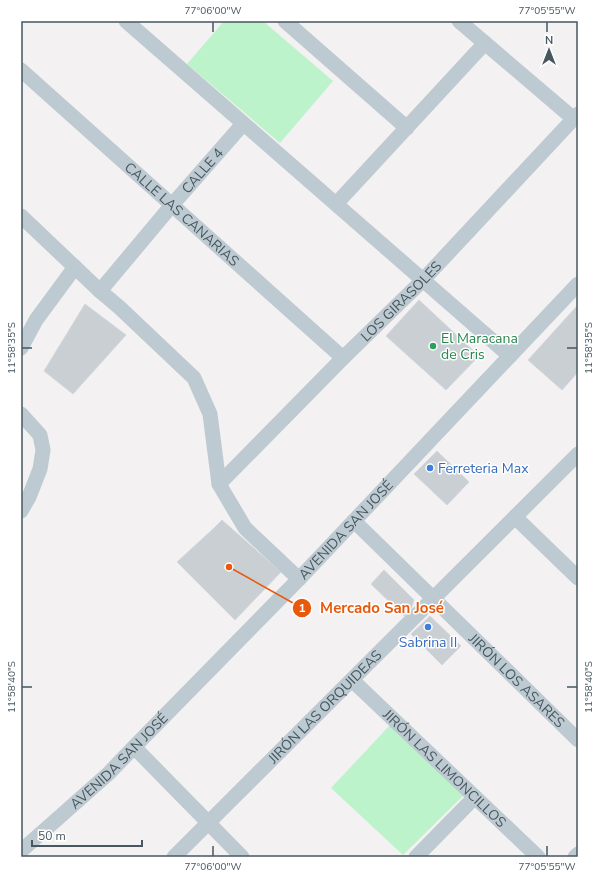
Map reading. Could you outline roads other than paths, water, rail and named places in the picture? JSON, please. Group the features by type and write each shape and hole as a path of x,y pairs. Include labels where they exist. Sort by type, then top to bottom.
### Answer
{"street":[{"path":"126,21 510,356"},
{"path":"285,21 407,128"},
{"path":"459,21 576,116"},
{"path":"336,204 485,43"},
{"name":"CALLE LAS CANARIAS","path":"21,70 343,358"},
{"name":"LOS GIRASOLES","path":"219,484 343,358 423,280 576,116"},
{"name":"CALLE 4","path":"100,291 172,205 243,124"},
{"path":"21,216 194,378 210,414 219,484 245,528 299,579"},
{"path":"21,348 36,320 75,267"},
{"name":"AVENIDA SAN JOSÉ","path":"21,851 108,774 134,748 299,579 510,356 575,292"},
{"path":"21,414 40,435 43,450 40,469 29,497 21,512"},
{"name":"JIRÓN LAS ORQUIDEAS","path":"174,857 433,598 577,457"},
{"path":"515,517 578,578"},
{"name":"JIRÓN LOS ASARES","path":"354,521 578,740"},
{"name":"JIRÓN LAS LIMONCILLOS","path":"352,680 538,857"},
{"path":"134,748 242,857"},
{"path":"416,857 475,797"},
{"path":"575,857 578,854"}],"place":[{"name":"El Maracana de Cris","path":"433,346"},
{"name":"Ferreteria Max","path":"430,468"},
{"name":"Mercado San José","path":"229,567"},
{"name":"Sabrina II","path":"428,627"}]}
